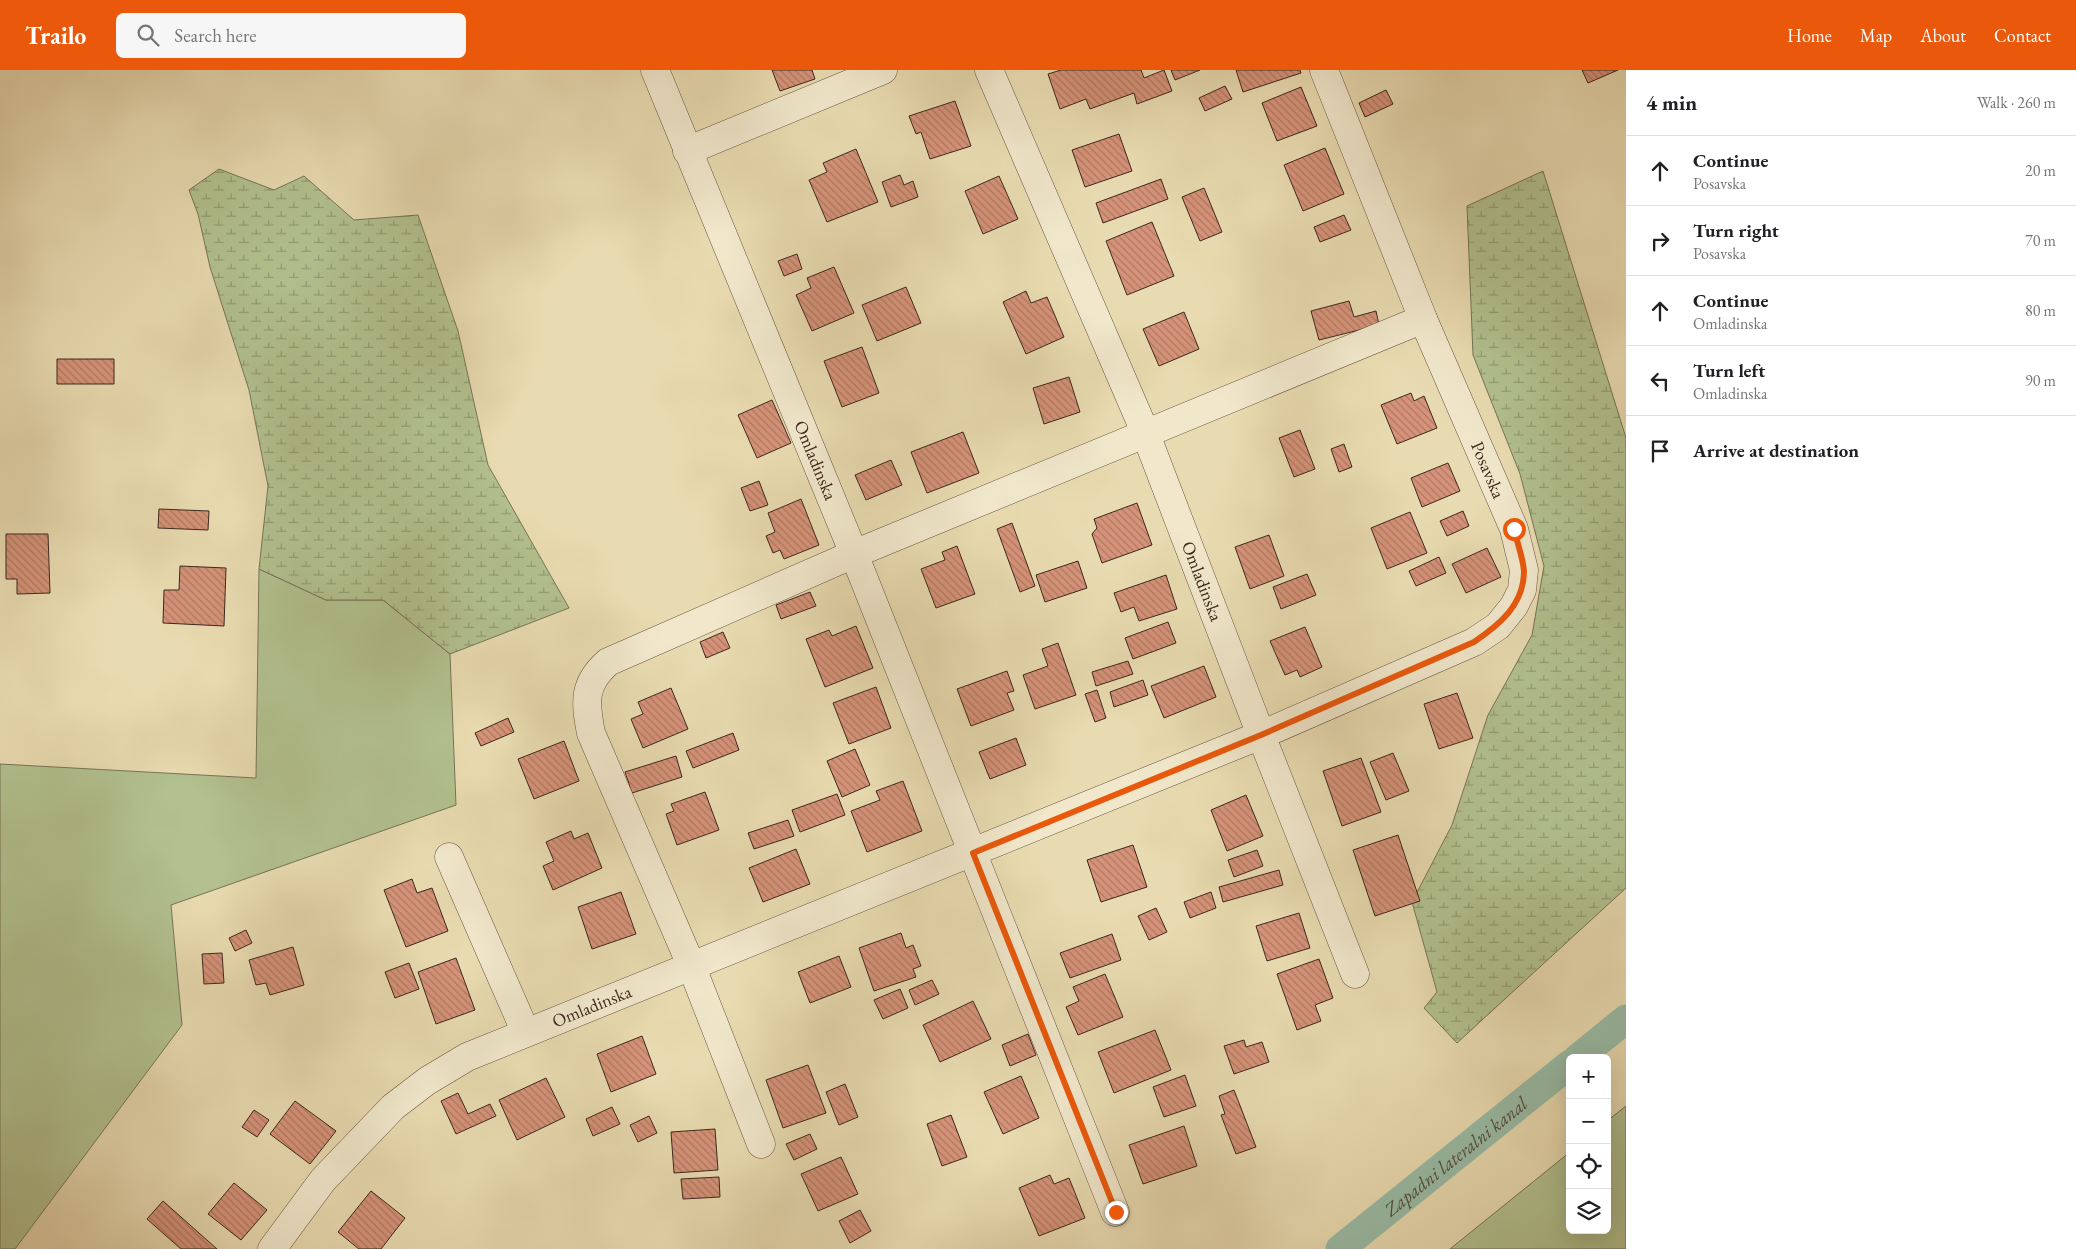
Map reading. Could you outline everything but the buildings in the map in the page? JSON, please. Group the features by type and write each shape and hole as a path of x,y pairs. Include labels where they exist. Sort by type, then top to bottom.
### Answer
{"street":[{"name":"Omladinska","path":"655,70 854,554 1116,1212"},
{"path":"688,151 883,70"},
{"name":"Omladinska","path":"988,70 1145,432 1355,974"},
{"name":"Posavska","path":"1261,735 1474,642 1498,626 1514,606 1522,590 1524,570 1514,529 1423,319 1324,70"},
{"path":"761,1144 691,965 591,733 586,709 591,683 596,672 608,662 854,554 1145,432 1423,319"},
{"name":"Omladinska","path":"272,1249 323,1180 393,1106 427,1081 467,1057 1261,735"},
{"path":"449,857 526,1033"}],"green space":[{"path":"219,169 274,190 304,176 354,220 418,215 458,331 488,465 569,608 450,654 383,600 326,600 259,569 268,486 249,390 210,267 198,214 189,190"},
{"path":"1543,171 1626,438 1626,888 1457,1043 1424,1008 1437,992 1412,902 1452,825 1488,715 1532,635 1544,566 1520,474 1473,355 1467,206"},
{"path":"259,569 326,600 383,600 450,654 456,805 171,905 182,1025 15,1249 0,1249 0,764 256,778"},
{"path":"1626,1106 1626,1249 1450,1249 1566,1155 1566,1234 1611,1234 1611,1118"}],"waterway":[{"name":"Zapadni lateralni kanal","path":"1583,1054 1626,1019"},
{"name":"Zapadni lateralni kanal","path":"1340,1249 1566,1067"}],"route":[{"path":"1116,1212 973,853 1261,735 1474,642 1498,626 1514,606 1522,590 1524,570 1514,529"}]}
